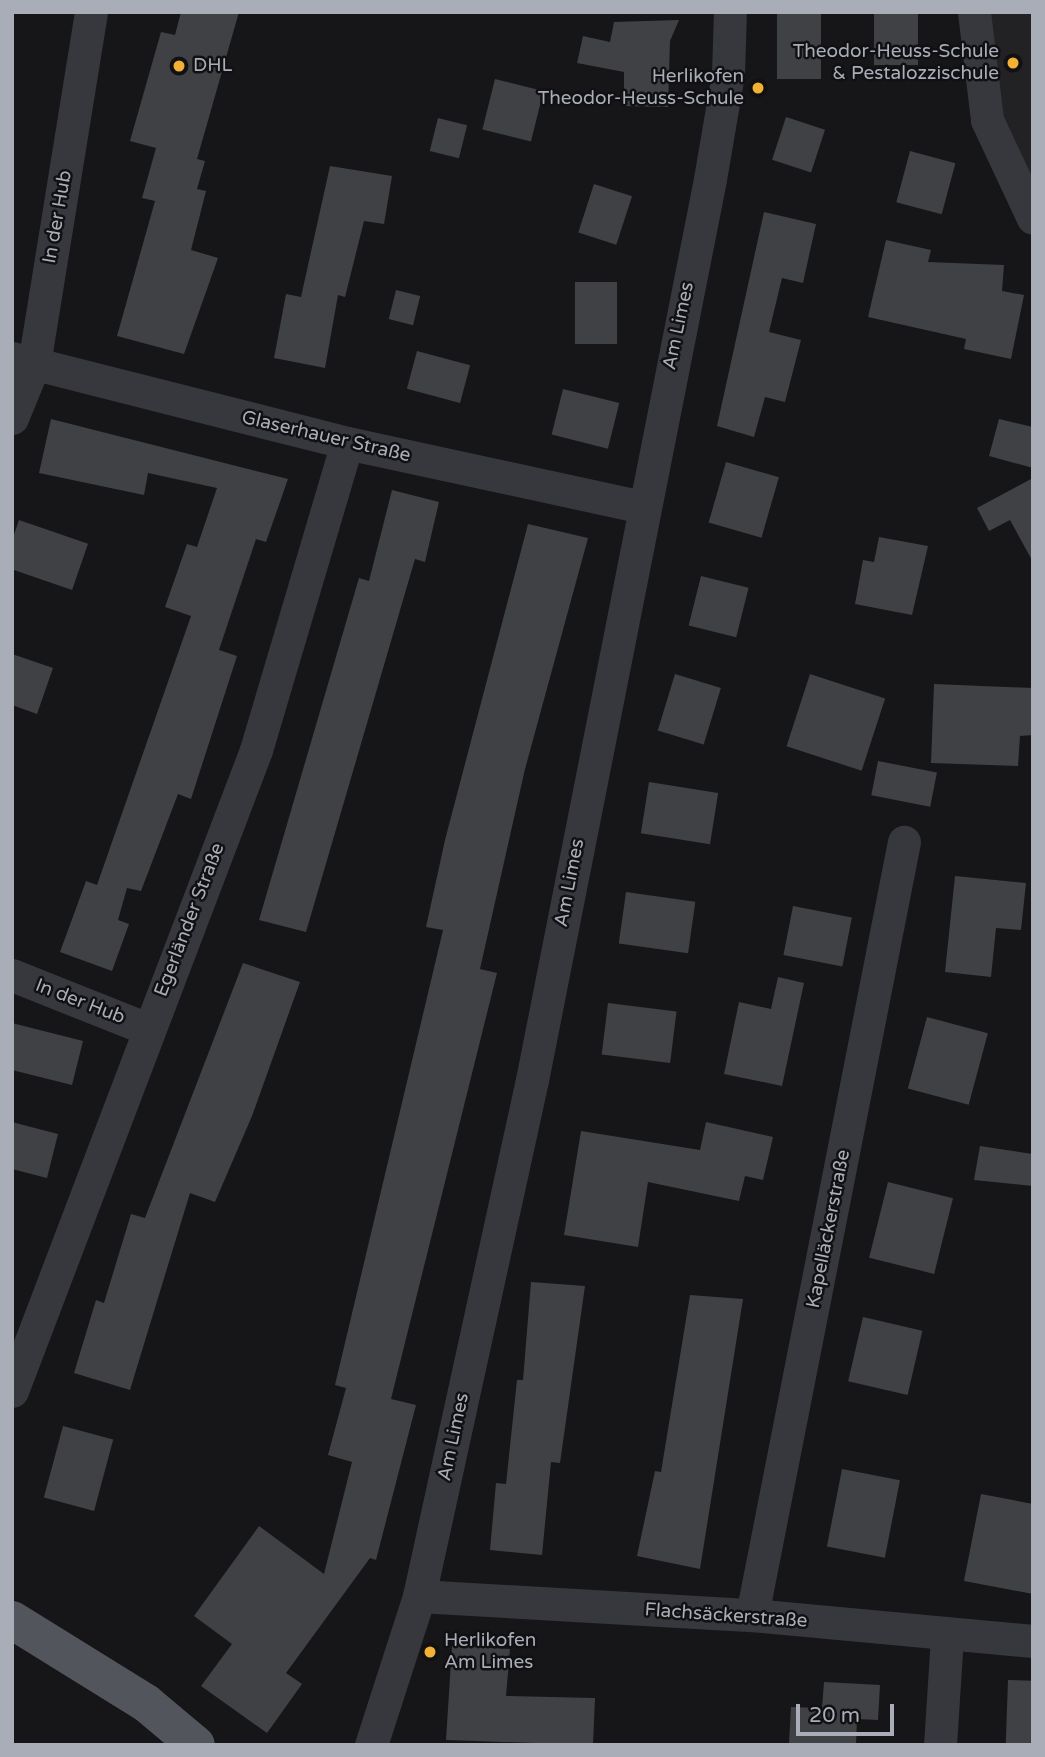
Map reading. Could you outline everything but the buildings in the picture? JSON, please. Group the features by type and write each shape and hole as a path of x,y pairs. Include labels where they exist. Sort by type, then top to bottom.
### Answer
{"main road":[{"path":"12,1620 146,1703 196,1745"}],"street":[{"name":"In der Hub","path":"12,418 91,12"},
{"name":"Am Limes","path":"371,1745 419,1596 532,1080 642,507 710,179 728,74 730,12"},
{"path":"974,12 987,120 1033,218"},
{"name":"Glaserhauer Straße","path":"23,361 347,443 642,507"},
{"name":"Egerländer Straße","path":"12,1391 256,750 347,443"},
{"name":"Kapelläckerstraße","path":"752,1615 904,842"},
{"name":"In der Hub","path":"12,975 148,1029"},
{"name":"Flachsäckerstraße","path":"419,1596 752,1615 947,1637 1033,1641"},
{"path":"940,1745 947,1637"}],"shaded area":[{"name":"Theodor-Heuss-Schule & Pestalozzischule","path":"987,12 1033,12 1033,192 999,114"}],"place":[{"name":"Theodor-Heuss-Schule & Pestalozzischule","path":"1013,63"},
{"name":"DHL","path":"179,66"},
{"name":"Herlikofen Theodor-Heuss-Schule","path":"758,88"},
{"name":"Herlikofen Am Limes","path":"430,1652"}]}
